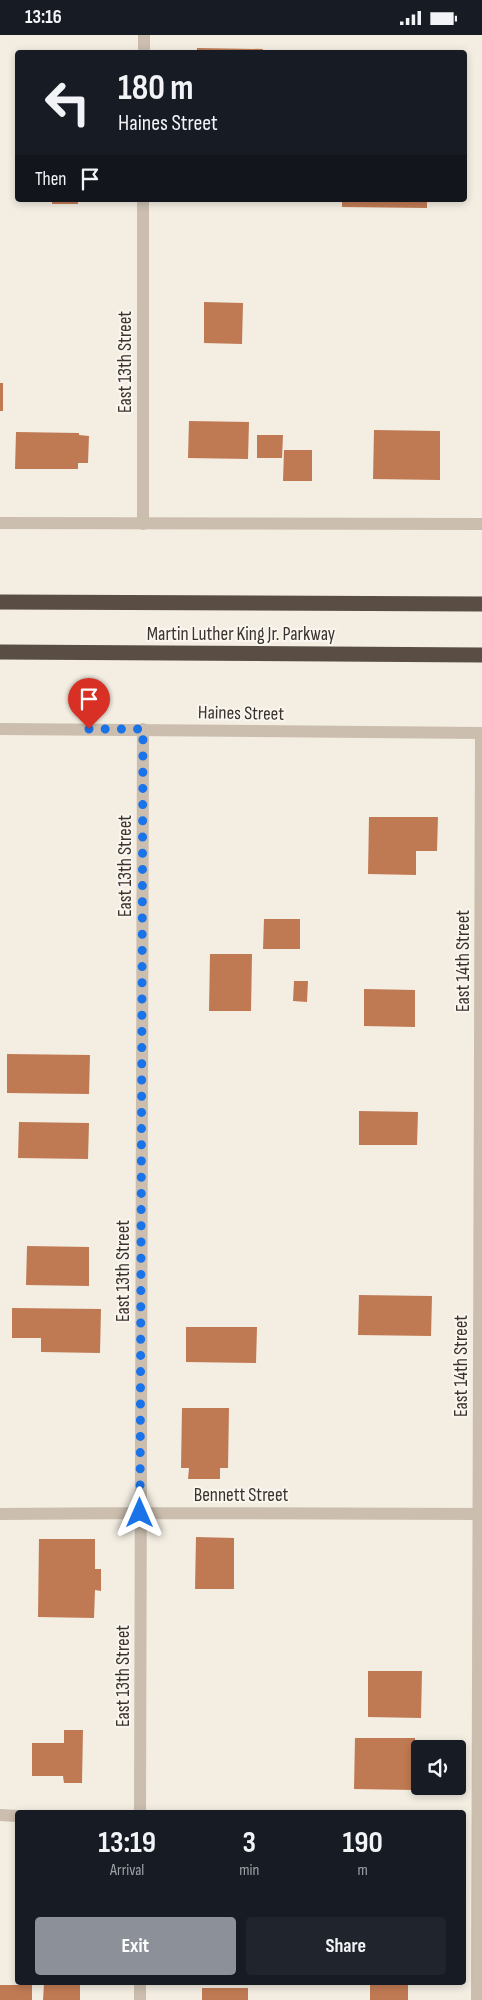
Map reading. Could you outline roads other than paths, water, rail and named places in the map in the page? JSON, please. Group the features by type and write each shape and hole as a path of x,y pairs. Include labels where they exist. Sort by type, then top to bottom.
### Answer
{"highway":[{"name":"Martin Luther King Jr. Parkway","path":"0,602 482,604"},
{"name":"Martin Luther King Jr. Parkway","path":"0,652 482,655"}],"street":[{"path":"144,35 144,50"},
{"name":"East 13th Street","path":"143,202 143,524"},
{"path":"0,523 482,524"},
{"name":"Haines Street","path":"0,729 482,733"},
{"name":"East 13th Street","path":"140,1810 143,729"},
{"name":"East 14th Street","path":"477,2000 474,1816 480,1514 482,733"},
{"name":"Bennett Street","path":"0,1514 480,1514"},
{"path":"0,1815 15,1816"},
{"path":"140,1985 140,2000"}]}
